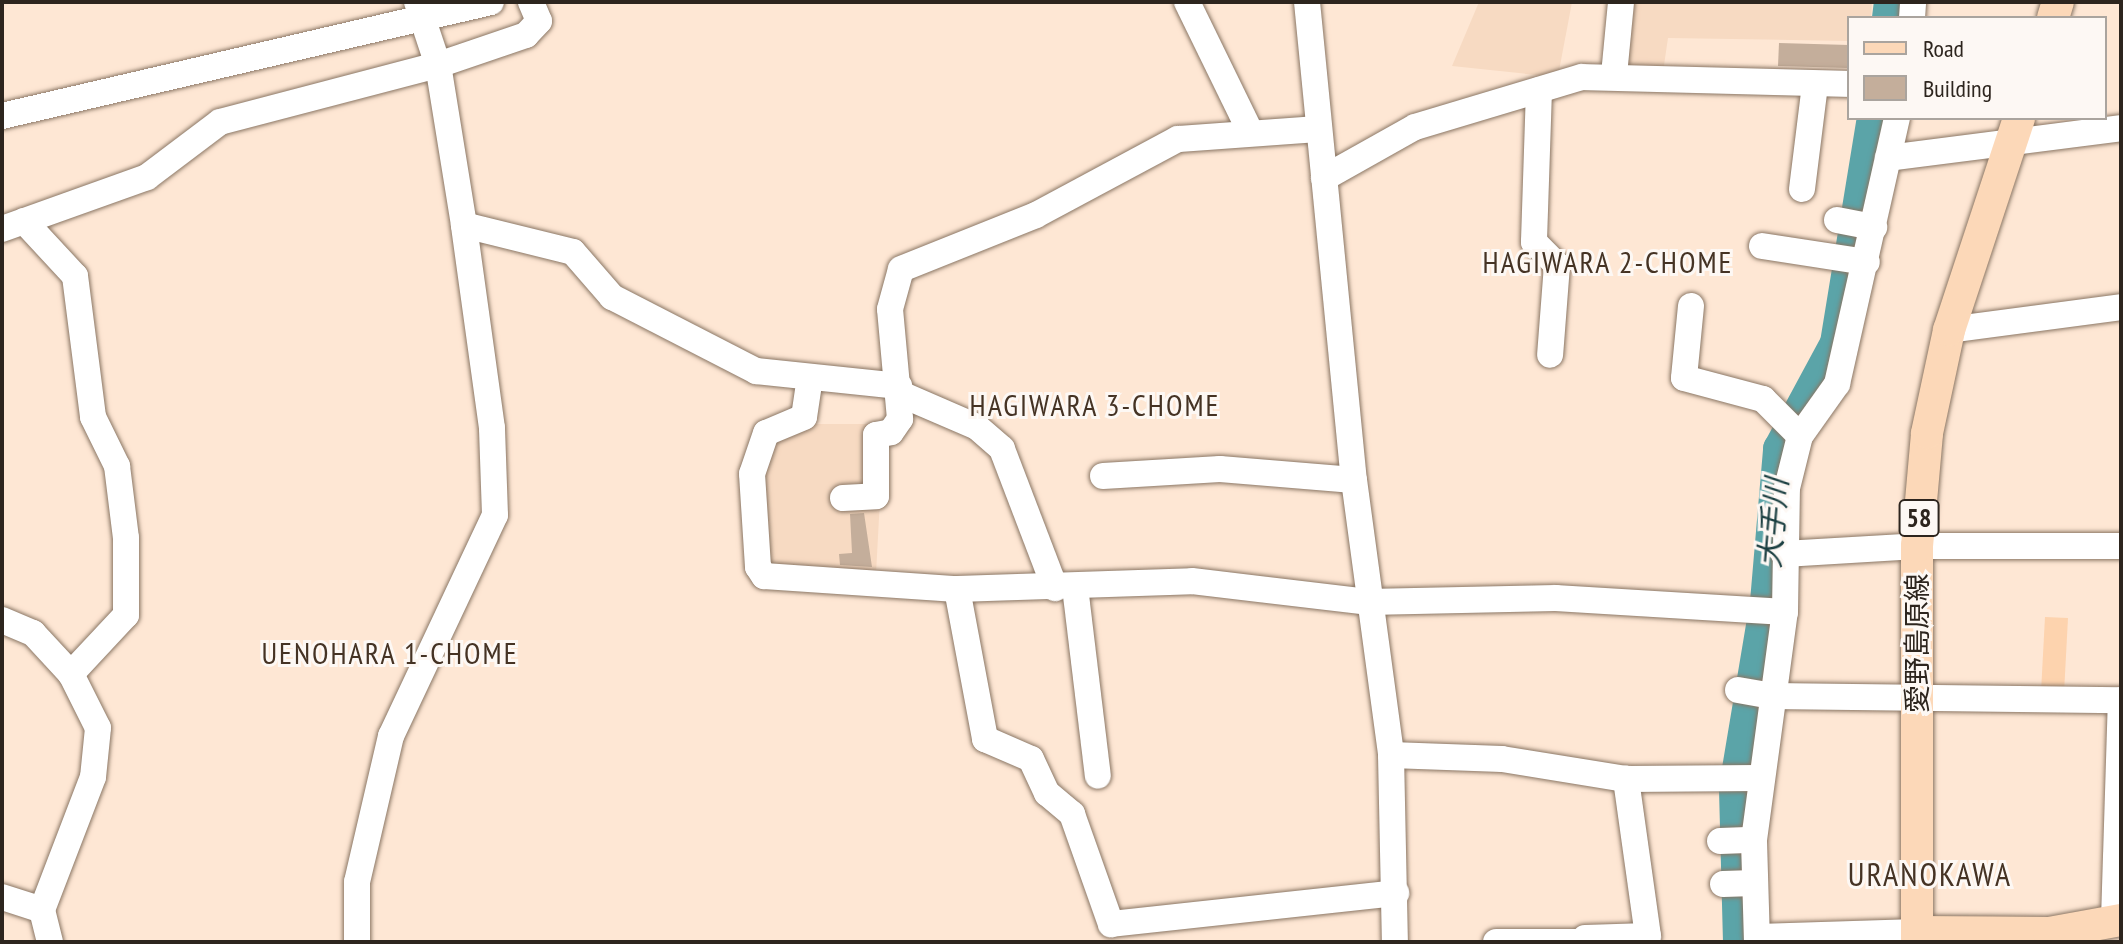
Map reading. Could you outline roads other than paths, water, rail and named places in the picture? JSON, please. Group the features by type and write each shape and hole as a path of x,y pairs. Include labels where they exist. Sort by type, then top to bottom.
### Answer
{"main road":[{"name":"愛野島原線","path":"1917,937 1917,546 1927,433 1949,330 2014,131"},
{"path":"1917,937 2049,933 2117,920"}],"street":[{"path":"2,116 420,10 491,2"},
{"path":"13,225 147,177 220,122 438,65 526,35 539,21 531,2"},
{"path":"1187,2 1249,129"},
{"path":"1307,2 1354,480 1391,755 1395,942"},
{"path":"1614,75 1621,2"},
{"path":"357,942 357,882 391,736 495,515 492,428 464,225 438,65 420,10"},
{"path":"1324,178 1415,127 1539,90 1614,75 1706,84 1847,84"},
{"path":"1802,189 1815,84"},
{"path":"1539,90 1534,242 1557,265 1550,355"},
{"path":"1897,120 1888,158 1854,224 1854,260 1837,384 1793,428 1784,554 1753,693 1737,840 1738,883 1757,939 1917,937"},
{"path":"1888,158 2014,131 2121,128"},
{"path":"843,498 876,496 876,435 897,427 901,391 890,309 901,269 1036,215 1178,139 1249,129 1319,129"},
{"path":"13,225 75,276 93,417 117,466 126,538 126,615 71,674"},
{"path":"464,225 573,252 612,297 712,353 756,371 901,391 977,427 1002,449 1065,588 1098,776"},
{"path":"1762,246 1854,260"},
{"path":"1691,306 1684,378 1745,391 1793,428"},
{"path":"1949,330 2121,307"},
{"path":"810,377 804,417 766,433 752,474 761,574 957,589 1065,588 1192,581 1368,602 1556,598 1772,611"},
{"path":"1103,476 1220,469 1354,480"},
{"path":"1784,554 1917,546 2121,546"},
{"path":"957,589 985,739 1031,759 1047,793 1072,814 1111,924 1396,893"},
{"path":"2,620 33,633 71,674 98,728 93,777 42,910 50,942"},
{"path":"1753,693 2121,700 2117,920"},
{"path":"1391,755 1502,759 1626,779 1745,778"},
{"path":"1496,942 1648,936 1626,779"},
{"path":"2,897 42,910"}],"waterway":[{"name":"大手川","path":"1888,16 1890,2"},
{"name":"大手川","path":"1739,942 1735,787 1766,602 1779,449 1836,343 1873,120"}],"district":[{"name":"HAGIWARA 2-CHOME","path":"1608,262"},
{"name":"HAGIWARA 3-CHOME","path":"1095,405"},
{"name":"UENOHARA 1-CHOME","path":"390,653"},
{"name":"URANOKAWA","path":"1930,874"}]}
